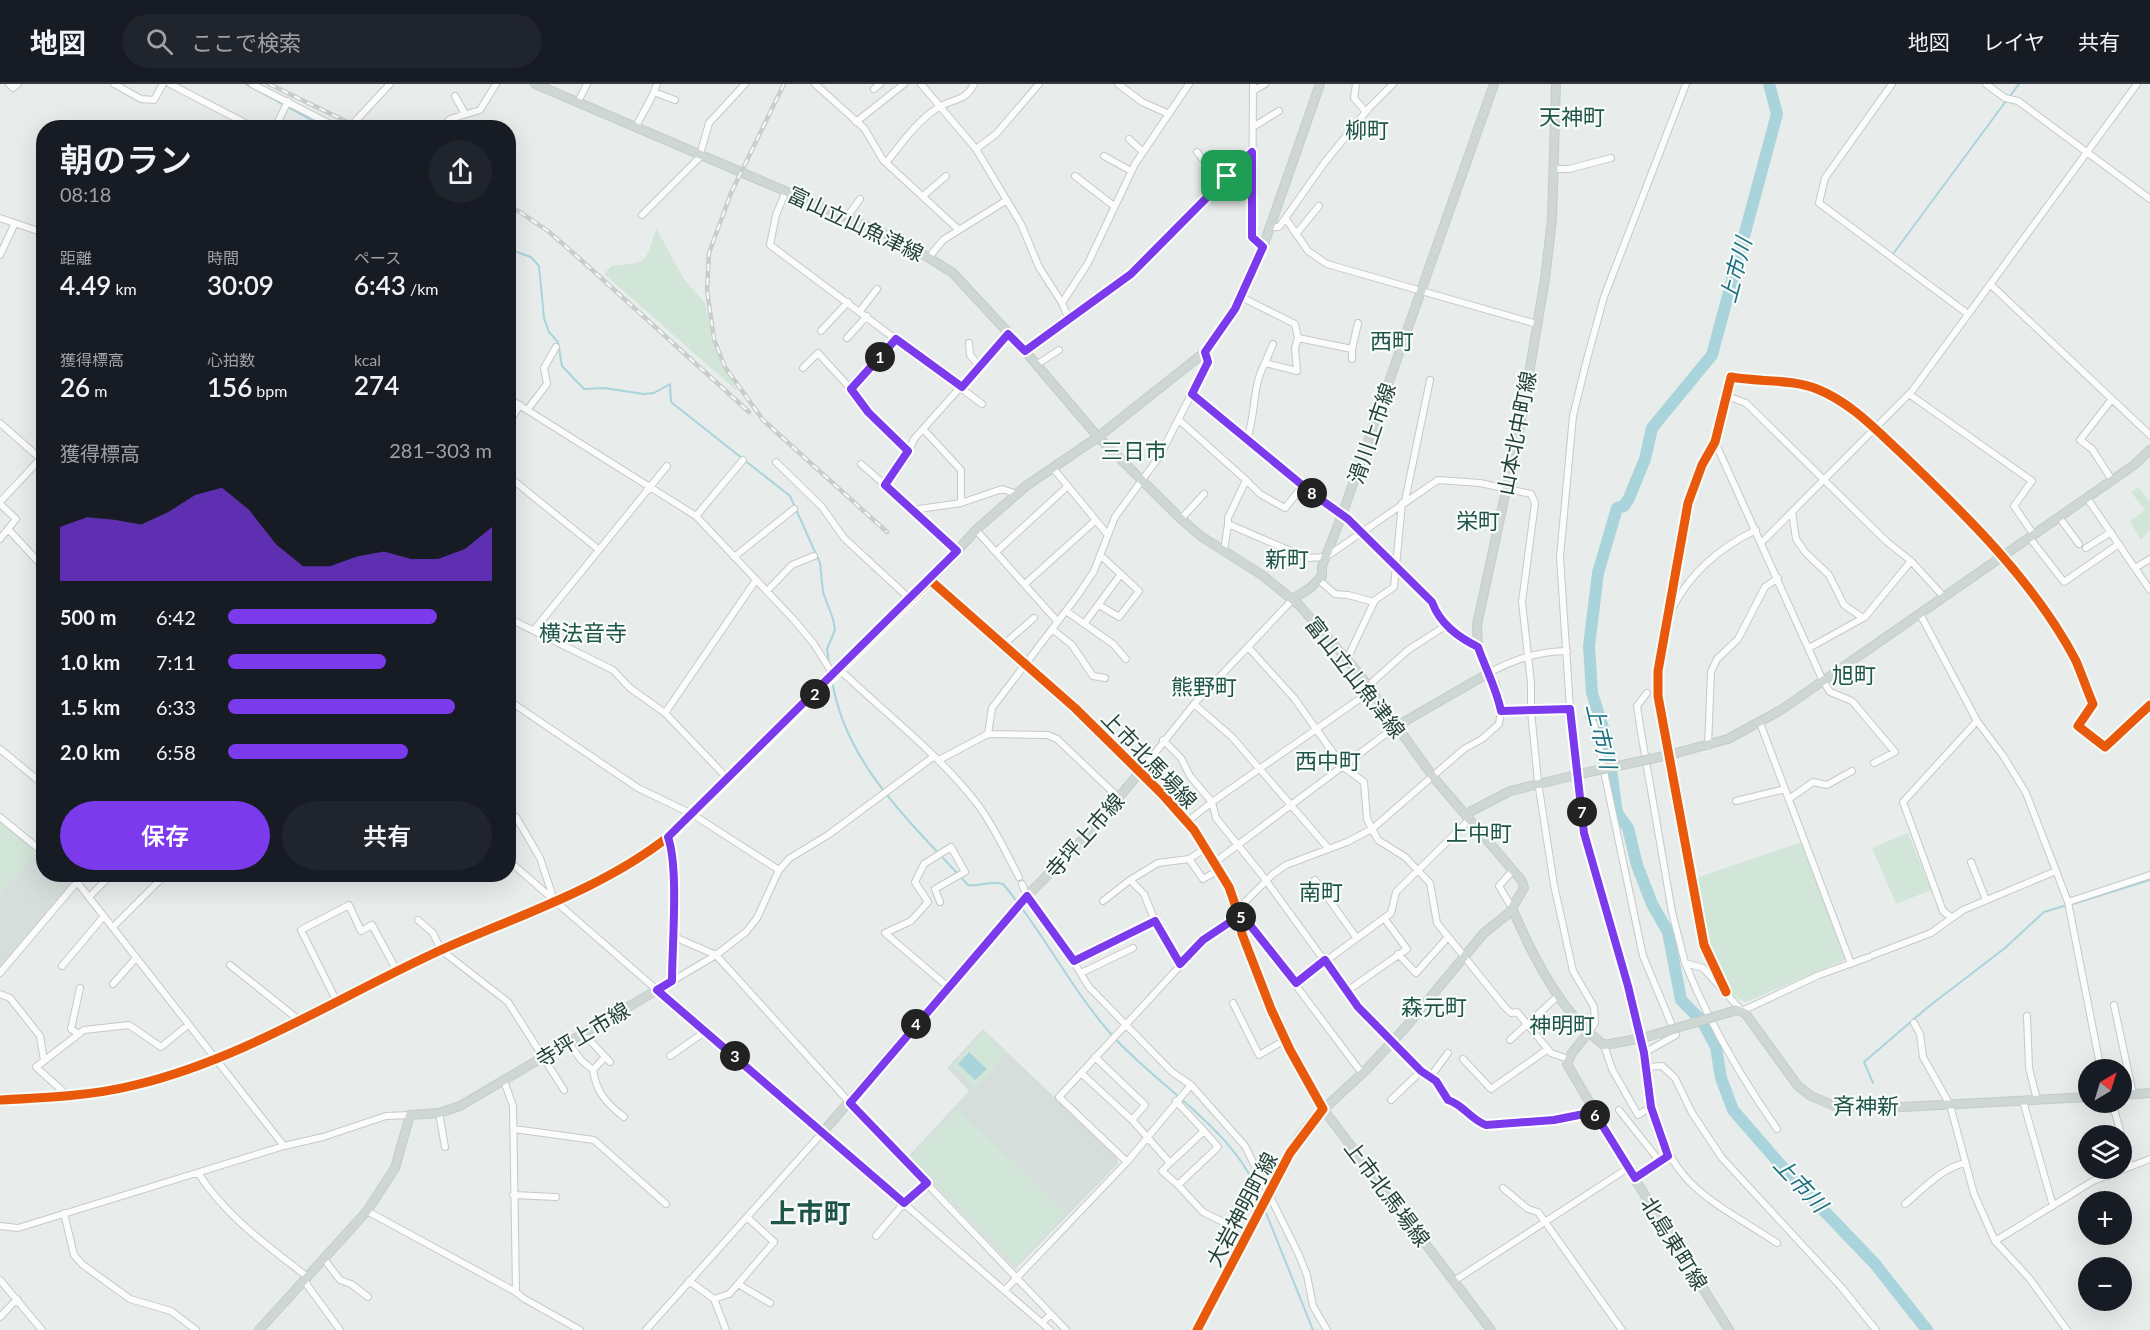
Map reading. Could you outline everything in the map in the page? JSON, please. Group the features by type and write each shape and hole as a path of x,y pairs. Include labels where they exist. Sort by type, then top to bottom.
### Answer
{"main road":[{"name":"富山立山魚津線","path":"535,84 903,240 953,273 1025,351 1098,437 1141,482 1181,519 1293,599 1347,659 1434,778 1513,870"},
{"path":"930,580 976,530 1017,494 1098,437 1205,352 1235,309 1263,247 1320,84"},
{"name":"滑川上市線","path":"1319,580 1494,84"},
{"name":"山本北中町線","path":"1487,674 1478,647 1477,625 1521,421 1537,324 1552,219 1556,84"},
{"path":"1468,817 1510,791 1538,782 1708,746 1760,723 2087,498 2150,450"},
{"name":"上市北馬場線","path":"930,580 1075,708 1187,822 1217,866 1239,916 1242,934 1285,1040 1323,1109 1491,1330"},
{"path":"1293,599 1319,580"},
{"path":"1395,727 1487,674"},
{"name":"寺坪上市線","path":"822,1133 1027,896 1083,840 1139,773"},
{"path":"1513,870 1522,881 1524,888 1512,908 1533,954 1559,995 1588,1033 1604,1045 1641,1038 1739,1010 1798,1086 1822,1102 1855,1107 1950,1105 2078,1098"},
{"name":"大岩神明町線","path":"1197,1330 1299,1137 1323,1109 1392,1041 1484,933 1512,908"},
{"path":"657,990 822,1133"},
{"name":"寺坪上市線","path":"410,1115 439,1113 460,1106 657,990"},
{"path":"1568,1059 1588,1033"},
{"name":"北島東町線","path":"1568,1059 1567,1064 1594,1112 1728,1330"},
{"path":"2133,1094 2150,1093"},
{"path":"259,1330 307,1280 367,1211 395,1168 410,1115"}],"street":[{"path":"9,84 13,88 18,84"},
{"path":"114,84 141,99 154,100 163,84"},
{"path":"170,84 240,120"},
{"path":"252,84 323,120"},
{"path":"356,120 390,84"},
{"path":"449,120 480,110 496,84"},
{"path":"579,102 587,84"},
{"path":"636,127 657,84"},
{"path":"642,215 701,155 710,123 745,84"},
{"path":"815,84 868,133 875,151 886,163 959,230"},
{"path":"856,122 904,84"},
{"path":"921,84 976,149 1021,224 1039,267 1062,303 1069,319"},
{"path":"886,163 927,117 940,106 966,96 974,84"},
{"path":"976,149 996,134 1039,84"},
{"path":"1118,84 1142,102 1169,114"},
{"path":"1062,303 1088,263 1131,171 1188,84"},
{"path":"1263,247 1252,237 1252,152 1253,88 1265,84"},
{"path":"1356,84 1354,98 1366,112"},
{"path":"1269,227 1279,227 1286,219 1324,162 1393,84"},
{"path":"1892,84 1825,178 1820,203 1968,314"},
{"path":"1986,84 2005,98 2018,101 2150,199"},
{"path":"1762,542 1909,394 2137,84"},
{"path":"1683,85 1604,297 1573,416 1560,557 1570,709 1584,833 1641,1038 1651,1107 1668,1156 1692,1187 1777,1243"},
{"path":"654,92 675,100"},
{"path":"455,96 465,114"},
{"path":"279,120 288,101"},
{"path":"1253,127 1279,111"},
{"path":"1129,139 1143,152"},
{"path":"1197,152 1221,182"},
{"path":"1025,351 1131,274 1252,152"},
{"path":"1223,154 1234,169"},
{"path":"1104,156 1131,171"},
{"path":"1553,169 1569,169 1611,158"},
{"path":"923,196 946,176"},
{"path":"1075,176 1114,206"},
{"path":"786,191 776,215 770,245 962,387 982,405"},
{"path":"847,217 860,199"},
{"path":"930,256 943,240 1007,200"},
{"path":"1296,234 1319,206"},
{"path":"0,218 36,230"},
{"path":"1286,219 1308,251 1327,264 1537,324"},
{"path":"0,255 15,223"},
{"path":"1990,284 2150,435"},
{"path":"860,311 877,289"},
{"path":"1241,297 1295,324 1298,338 1295,348 1297,371 1265,363"},
{"path":"821,331 848,302"},
{"path":"847,338 867,316"},
{"path":"1352,358 1358,323"},
{"path":"885,485 914,439 1008,334"},
{"path":"1298,338 1352,349"},
{"path":"851,389 896,339"},
{"path":"969,343 969,356 980,367"},
{"path":"1246,439 1251,426 1258,375 1273,344"},
{"path":"527,410 547,384 544,368 556,347"},
{"path":"1036,365 1059,350"},
{"path":"988,734 992,708 1094,571 1119,510 1159,457 1208,362 1205,352"},
{"path":"803,368 818,353 851,389 868,412 908,451"},
{"path":"1726,992 1704,945 1658,696 1658,671 1688,503 1702,465 1715,442 1731,377 1815,388 1844,404 1876,429 1957,506 2002,557 2054,625 2076,662 2093,704 2078,726 2105,747 2150,705"},
{"path":"1347,659 1374,602 1394,587 1403,502 1430,380"},
{"path":"1192,394 1361,531 1432,602 1436,613 1461,639 1478,647"},
{"path":"1909,394 2032,481 2014,506 2064,582 2119,544"},
{"path":"1727,396 1746,403 1886,541 1911,561 1944,597"},
{"path":"2112,399 2080,440 2092,449 2112,480"},
{"path":"516,408 518,404 696,516 814,644 834,676"},
{"path":"1179,420 1260,494 1285,508 1303,486"},
{"path":"0,423 36,453"},
{"path":"923,429 962,470 961,503"},
{"path":"1715,442 1823,681 1830,692 1852,701 1895,752 1874,763"},
{"path":"696,516 743,460"},
{"path":"776,462 822,507 844,538 911,600"},
{"path":"0,539 16,519 0,503 36,464"},
{"path":"861,464 957,551"},
{"path":"534,630 649,485 667,466"},
{"path":"1053,468 1108,535"},
{"path":"1228,524 1307,558 1326,557 1438,480 1451,479 1532,494 1535,503 1522,602 1538,782 1554,885 1573,971 1594,1007 1594,1023 1588,1033"},
{"path":"1224,551 1228,518 1246,480"},
{"path":"516,482 598,549"},
{"path":"996,552 1068,486"},
{"path":"914,513 919,509 961,503 1002,489 1017,494"},
{"path":"1181,519 1204,494"},
{"path":"2087,498 2150,590"},
{"path":"734,557 794,509"},
{"path":"1792,512 1796,539 1805,552 1829,575 1844,605 1863,618"},
{"path":"2059,517 2083,546 2111,532"},
{"path":"1025,584 1096,520"},
{"path":"8,529 36,559"},
{"path":"976,530 1057,621"},
{"path":"1669,614 1683,587 1706,562 1734,541 1756,530"},
{"path":"1100,555 1139,591 1119,617 1100,605"},
{"path":"767,591 792,565 814,556"},
{"path":"2135,568 2150,559"},
{"path":"1809,648 1863,618 1911,561"},
{"path":"1084,624 1121,574"},
{"path":"1708,746 1711,672 1717,659 1738,639 1765,587 1778,578"},
{"path":"665,713 756,580"},
{"path":"0,1100 67,1095 135,1085 214,1059 299,1020 397,970 555,900 629,864 668,837 930,580"},
{"path":"1319,580 1335,594 1374,602"},
{"path":"1139,773 1162,740 1293,599"},
{"path":"1066,611 1113,644 1126,659"},
{"path":"1920,614 1977,721 2004,757 2026,793 2068,902 2099,1059"},
{"path":"1004,644 1034,618"},
{"path":"516,622 613,670 630,688 665,713 728,779"},
{"path":"1187,822 1212,802 1317,730 1370,689 1408,650 1447,625"},
{"path":"1052,629 1072,645 1093,676 1106,678"},
{"path":"1248,647 1294,698 1342,766 1364,782 1367,819 1372,829 1383,845 1405,857 1419,870 1433,889 1434,917 1448,937 1504,1006 1511,1013 1517,1012 1529,1023 1551,1053 1568,1059"},
{"path":"1127,1162 1059,1097 1203,940 1239,916 1245,902 1273,874 1286,865 1347,842 1372,829 1434,778 1464,749 1482,739 1499,724 1501,711 1496,684 1487,674 1527,657 1551,651 1567,651"},
{"path":"840,670 936,759 979,806 1027,896 1074,961 1089,987 1172,1072 1191,1085 1245,1146 1298,1253 1307,1275 1313,1306 1327,1330"},
{"path":"1647,693 1637,706 1672,912 1685,963 1718,1037 1745,1084 1777,1129"},
{"path":"1194,704 1232,737 1328,848"},
{"path":"516,705 628,782 692,814 779,870"},
{"path":"1501,711 1570,709"},
{"path":"1589,717 1594,724 1643,956 1676,1035 1644,1053"},
{"path":"1951,917 1943,911 1903,802 1977,721"},
{"path":"1760,723 1851,964"},
{"path":"1189,859 1203,879 1290,804 1395,727"},
{"path":"516,867 657,990 717,955 747,932 757,918 779,870 790,858 828,835 936,759 988,734 1034,733 1057,739 1119,798"},
{"path":"1162,740 1180,758 1190,776 1212,802 1216,818 1240,845 1358,1007 1421,1071 1431,1076 1448,1100 1458,1103 1478,1122 1486,1125 1554,1120 1594,1112"},
{"path":"0,748 36,777"},
{"path":"1789,799 1813,782 1827,785 1851,771"},
{"path":"1736,801 1785,789"},
{"path":"0,816 36,846"},
{"path":"516,817 540,858 555,900"},
{"path":"1296,983 1356,937 1391,914 1396,892 1468,817"},
{"path":"668,837 671,847 672,981"},
{"path":"940,902 935,889 965,872 951,848 924,864 915,882 928,902 912,921 885,933 948,987"},
{"path":"1103,901 1130,880 1158,863 1189,859 1206,848"},
{"path":"1971,862 1986,900"},
{"path":"1512,908 1499,886 1513,870"},
{"path":"1685,963 1704,968 1739,1010 1931,933 1951,917 2056,871"},
{"path":"2068,902 2150,875"},
{"path":"1130,880 1144,894 1155,921 1180,964"},
{"path":"1315,880 1356,937"},
{"path":"0,973 77,882 284,1146"},
{"path":"89,897 104,882"},
{"path":"113,927 158,882"},
{"path":"336,1000 302,930 349,905 361,931 372,925 397,970"},
{"path":"62,966 104,916"},
{"path":"1239,916 1246,920 1296,983 1361,1072"},
{"path":"1347,991 1407,949 1384,918"},
{"path":"418,920 433,933 441,950 508,1002 564,1090"},
{"path":"1074,961 1155,921"},
{"path":"672,936 717,955 850,1103 1066,1330"},
{"path":"1398,954 1416,973 1448,937"},
{"path":"1081,973 1133,948"},
{"path":"113,984 136,958"},
{"path":"230,965 299,1020"},
{"path":"79,1034 71,1029 80,988"},
{"path":"0,994 10,998 40,1036 44,1061"},
{"path":"1510,1040 1559,995"},
{"path":"1233,1003 1258,1055 1285,1040"},
{"path":"2114,1005 2133,1094"},
{"path":"2027,1016 2030,1068 2037,1100"},
{"path":"1914,1023 1920,1034 1923,1057 1950,1105 1974,1194 1995,1241 2029,1278 2067,1330"},
{"path":"67,1095 36,1067 84,1030 129,1024 161,1047 188,1025"},
{"path":"670,1056 706,1031"},
{"path":"583,1033 607,1059 593,1070"},
{"path":"568,1042 580,1060 593,1070 595,1081 605,1103 624,1117"},
{"path":"1604,1045 1612,1069 1638,1115 1651,1107"},
{"path":"1463,1059 1491,1089 1548,1049"},
{"path":"1431,1076 1448,1053"},
{"path":"1095,1057 1145,1105 1132,1120"},
{"path":"1645,1067 1662,1066 1675,1078 1692,1113 1722,1158 1842,1288 1876,1330"},
{"path":"1391,1100 1421,1071"},
{"path":"1081,1073 1132,1120 1170,1163"},
{"path":"504,1081 513,1106 516,1292"},
{"path":"1005,1290 1127,1162 1191,1085"},
{"path":"1176,1101 1218,1147 1178,1185"},
{"path":"2023,1101 2053,1206"},
{"path":"1619,1110 1661,1163"},
{"path":"439,1113 445,1147"},
{"path":"0,1226 18,1228 386,1116 410,1115"},
{"path":"514,1129 594,1140 666,1204"},
{"path":"1204,1131 1162,1171 1203,1212 1225,1222 1244,1242"},
{"path":"646,1330 822,1133 1050,1330"},
{"path":"1635,1178 1661,1163 1668,1156"},
{"path":"2132,1165 2150,1159"},
{"path":"1905,1204 1937,1178 1966,1162"},
{"path":"1454,1281 1628,1168"},
{"path":"198,1173 226,1210 260,1241 305,1275 307,1285 340,1330"},
{"path":"1995,1241 2098,1179"},
{"path":"876,1236 904,1203 927,1183"},
{"path":"1503,1188 1528,1209 1539,1212 1623,1330"},
{"path":"513,1195 556,1197"},
{"path":"367,1211 516,1292 580,1330"},
{"path":"64,1213 74,1255 83,1265 130,1299 171,1311 196,1330"},
{"path":"714,1299 729,1294 774,1242 747,1217"},
{"path":"324,1259 340,1280 351,1284 368,1297"},
{"path":"0,1280 42,1330"},
{"path":"689,1281 714,1299 726,1330"},
{"path":"738,1284 770,1304"},
{"path":"0,1317 17,1299"},
{"path":"1042,1323 1051,1314"}],"shaded area":[{"path":"0,821 36,852 36,882 73,883 0,967"},
{"path":"983,1029 1117,1157 1118,1164 1015,1269 908,1157 969,1091 947,1068"}],"green space":[{"path":"656,228 684,279 705,303 714,343 737,391 604,274 611,266 639,262 644,259 650,249"},
{"path":"2138,487 2150,502 2150,530 2141,540 2130,521 2145,510 2131,492"},
{"path":"0,823 36,853 0,894"},
{"path":"1908,833 1931,890 1896,904 1872,848"},
{"path":"1802,842 1847,959 1746,1002 1734,995 1724,983 1716,967 1704,929 1693,879"},
{"path":"984,1031 1007,1054 975,1088 952,1066"},
{"path":"957,1109 1066,1213 1016,1266 910,1157"}],"water":[{"path":"969,1052 987,1069 975,1080 958,1064"}],"waterway":[{"path":"246,84 311,120"},
{"name":"上市川","path":"1769,84 1777,114 1712,355 1652,428 1645,459 1629,498 1624,506 1617,508 1598,573 1589,646 1592,693 1607,740 1617,813 1628,828 1637,865 1652,904 1668,932 1681,1000 1702,1021 1716,1047 1721,1078 1733,1110 1786,1171 1875,1264 1927,1330"},
{"path":"2010,96 2019,84"},
{"path":"1893,254 2006,101"},
{"path":"516,252 531,257 539,266 544,318 549,332 558,342 562,366 584,389 604,388 644,394 654,393 670,384 671,402 790,496 820,563 823,592 835,630 827,649 829,663"},
{"path":"832,680 839,711 851,739 884,792 968,885 1003,884 1110,1033 1216,1131 1250,1176 1262,1202"},
{"path":"2073,904 2150,880"},
{"path":"1873,1083 1864,1062 1928,1007 2005,948 2044,912 2067,905"},
{"path":"1264,1208 1313,1330"}],"railway":[{"path":"269,84 343,120"},
{"path":"784,84 731,193 709,253 707,290 714,339 725,367 763,420 887,532"},
{"path":"516,209 548,231 749,412"}],"cycle path":[{"path":"1726,992 1704,945 1658,696 1658,671 1688,503 1702,465 1715,442 1731,377 1786,382 1829,394 1871,425 1949,499 2019,576 2059,632 2076,661 2093,704 2078,726 2105,747 2150,705"},
{"path":"0,1100 102,1092 175,1074 253,1043 441,950 558,900 615,872 668,837 930,580 1075,708 1162,794 1194,830 1229,887 1239,916 1242,934 1271,1009 1290,1050 1323,1109 1290,1153 1197,1330"}],"district":[{"name":"天神町","path":"1572,116"},
{"name":"柳町","path":"1367,129"},
{"name":"西町","path":"1392,340"},
{"name":"三日市","path":"1134,450"},
{"name":"栄町","path":"1478,520"},
{"name":"新町","path":"1287,558"},
{"name":"横法音寺","path":"583,632"},
{"name":"旭町","path":"1854,674"},
{"name":"熊野町","path":"1204,686"},
{"name":"西中町","path":"1328,760"},
{"name":"上中町","path":"1479,832"},
{"name":"南町","path":"1321,891"},
{"name":"森元町","path":"1434,1006"},
{"name":"神明町","path":"1562,1024"},
{"name":"斉神新","path":"1866,1105"},
{"name":"上市町","path":"810,1212"}],"route":[{"path":"1252,152 1252,237 1263,247 1235,309 1205,352 1208,362 1192,394 1313,494 1348,519 1432,602 1436,613 1455,634 1478,647 1487,674 1496,684 1501,711 1570,709 1584,833 1598,889 1628,986 1638,1039 1644,1053 1651,1107 1661,1142 1668,1156 1661,1163 1635,1178 1594,1112 1554,1120 1486,1125 1478,1122 1458,1103 1448,1100 1436,1081 1421,1071 1358,1007 1325,960 1296,983 1246,920 1239,916 1203,940 1180,964 1155,921 1074,961 1027,896 850,1103 927,1183 904,1203 657,990 672,981 673,896 671,847 668,837 911,600 957,551 885,485 906,458 908,451 868,412 851,389 896,339 962,387 1008,334 1025,351 1065,321 1100,299 1131,274 1227,176 1252,152"}]}
